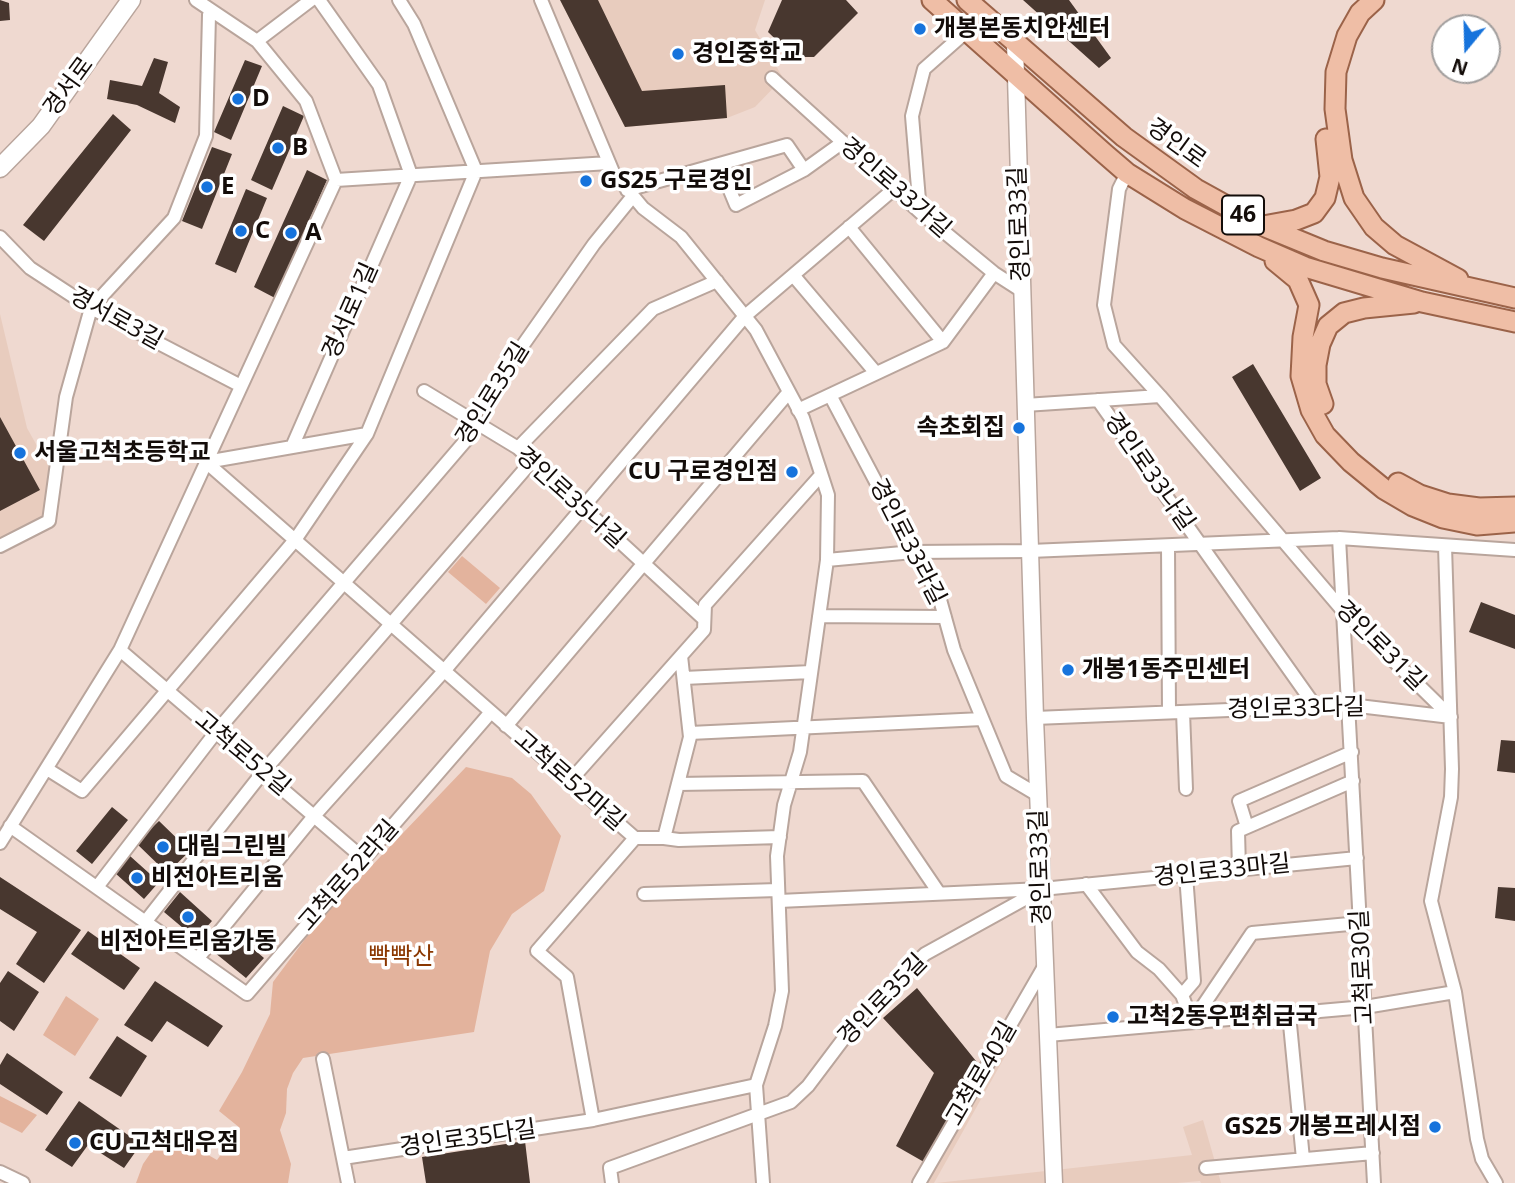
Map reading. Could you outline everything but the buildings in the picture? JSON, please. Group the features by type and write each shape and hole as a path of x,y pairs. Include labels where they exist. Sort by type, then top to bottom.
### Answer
{"main road":[{"name":"경인로","path":"932,0 1127,173 1185,209 1305,267 1422,302 1515,322"},
{"name":"경인로","path":"967,0 1124,137 1196,189 1264,226 1324,251 1382,268 1515,298"},
{"path":"1264,226 1296,220 1314,213 1325,198 1330,177 1322,107 1325,71 1335,32 1357,0"},
{"path":"1374,0 1360,13 1347,36 1336,72 1335,109 1342,160 1354,198 1374,228 1395,245 1481,290"},
{"name":"경서로","path":"0,167 41,127 129,1"},
{"path":"1259,247 1298,280 1310,305 1303,337 1301,376 1311,410 1325,435 1351,462 1384,489 1413,506 1443,518 1477,525 1515,522"},
{"path":"1422,302 1343,313 1328,326 1320,344 1316,365 1316,384 1324,405 1337,429 1359,455 1420,495 1448,504 1479,508 1515,507"}],"street":[{"path":"0,843 120,650 336,180 306,102 257,41 196,0"},
{"path":"257,41 311,0"},
{"path":"318,0 379,85 411,175"},
{"path":"47,769 82,791 295,540 366,434 476,171 414,24 399,0"},
{"path":"541,0 612,172 643,208 681,237 757,330 798,410 828,495 827,560 800,752 784,805 777,856 782,991 775,1026 756,1085 763,1183"},
{"path":"0,546 48,521 66,397 91,308 174,218 206,136 211,10"},
{"path":"920,212 912,117 924,69 967,31"},
{"name":"경인로33길","path":"1014,43 1035,718 1055,1183"},
{"name":"경인로33가길","path":"772,78 920,212 994,273 1022,291"},
{"path":"719,164 736,205 804,170 843,142"},
{"path":"630,193 787,145 804,170"},
{"path":"336,180 608,163"},
{"name":"경인로31길","path":"1127,173 1119,189 1104,304 1114,345 1344,611 1451,717"},
{"name":"경서로1길","path":"292,447 411,175"},
{"path":"198,958 314,816 444,671 745,316 894,189"},
{"name":"경인로35길","path":"344,583 473,432 478,409 630,193"},
{"path":"849,227 943,342"},
{"name":"경서로3길","path":"0,237 30,268 91,308 241,386"},
{"path":"798,410 943,342 994,273"},
{"path":"793,275 876,373"},
{"name":"경인로35길","path":"518,448 653,309 717,281"},
{"name":"경인로35나길","path":"424,391 518,448 704,619"},
{"path":"506,726 789,392"},
{"name":"경인로33라길","path":"830,395 939,596 954,650 1006,776 1038,795"},
{"path":"1025,405 1160,396"},
{"name":"경인로33나길","path":"1098,400 1315,706"},
{"path":"206,462 366,434"},
{"path":"146,921 263,772 531,461"},
{"name":"고척로52마길","path":"206,462 635,838 537,951 567,978 593,1120"},
{"path":"570,782 704,630 705,605 821,475"},
{"path":"1339,538 1515,550"},
{"name":"경인로33나길","path":"1030,551 1339,538"},
{"name":"고척로30길","path":"1339,538 1374,1183"},
{"name":"경인로33나길","path":"1168,546 1169,712"},
{"path":"1445,546 1451,797 1431,901 1455,992 1477,1139 1482,1159 1496,1183"},
{"path":"827,560 913,552 1030,551"},
{"path":"97,887 216,732 344,583"},
{"path":"819,616 945,617"},
{"name":"고척로52길","path":"120,650 364,859"},
{"path":"664,838 690,733 681,656"},
{"path":"684,678 811,672"},
{"name":"경인로33다길","path":"1035,718 1350,705 1451,717"},
{"name":"고척로52라길","path":"10,826 247,994 491,712"},
{"path":"1183,712 1186,789"},
{"path":"690,733 982,719"},
{"path":"1247,827 1239,801 1352,752"},
{"path":"678,784 863,781 939,893"},
{"path":"1239,869 1238,831 1353,781"},
{"path":"635,838 679,840 780,837"},
{"name":"경인로33마길","path":"1042,889 1357,858"},
{"path":"1182,995 1194,981 1186,874"},
{"path":"1086,884 1137,952 1159,969 1182,995 1192,1022"},
{"path":"644,894 939,893 1042,889"},
{"name":"경인로35길","path":"612,1183 610,1168 791,1102 808,1086 860,1017 925,954 1042,889"},
{"path":"1192,1022 1252,933 1360,923"},
{"name":"고척로40길","path":"919,1183 1045,964"},
{"path":"1048,1035 1365,1007 1455,992"},
{"path":"1289,1014 1303,1159"},
{"path":"323,1059 348,1183"},
{"name":"경인로35다길","path":"343,1158 593,1120 756,1085"},
{"path":"1206,1168 1373,1153"},
{"path":"0,1172 23,1183"}],"shaded area":[{"name":"경인중학교","path":"560,0 765,0 755,30 783,78 755,107 727,118 625,127"},
{"name":"서울고척초등학교","path":"0,314 27,428 55,478 49,521 0,546"},
{"path":"990,1043 1008,1051 934,1183 912,1183"},
{"path":"1203,1120 1221,1183 936,1183 1192,1155 1183,1127"}],"green space":[{"path":"462,556 500,588 486,604 448,572"},
{"name":"빡빡산","path":"466,767 512,778 531,794 561,836 544,891 512,914 490,951 474,1032 303,1058 287,1089 286,1113 280,1130 291,1164 288,1183 136,1183 143,1164 166,1131 217,1160 240,1128 219,1111 242,1072 270,1014 273,982 317,923"},
{"path":"66,996 99,1019 75,1056 43,1035"},
{"path":"0,1096 37,1115 22,1133 0,1122"}],"place":[{"name":"개봉본동치안센터","path":"920,29"},
{"name":"경인중학교","path":"678,54"},
{"name":"D","path":"238,99"},
{"name":"B","path":"278,148"},
{"name":"GS25 구로경인","path":"586,181"},
{"name":"E","path":"207,187"},
{"name":"C","path":"241,231"},
{"name":"A","path":"291,233"},
{"name":"속초회집","path":"1019,428"},
{"name":"서울고척초등학교","path":"20,453"},
{"name":"CU 구로경인점","path":"792,472"},
{"name":"개봉1동주민센터","path":"1068,670"},
{"name":"대림그린빌","path":"163,847"},
{"name":"비전아트리움","path":"137,878"},
{"name":"비전아트리움가동","path":"188,917"},
{"name":"고척2동우편취급국","path":"1113,1017"},
{"name":"GS25 개봉프레시점","path":"1435,1127"},
{"name":"CU 고척대우점","path":"75,1143"}]}
